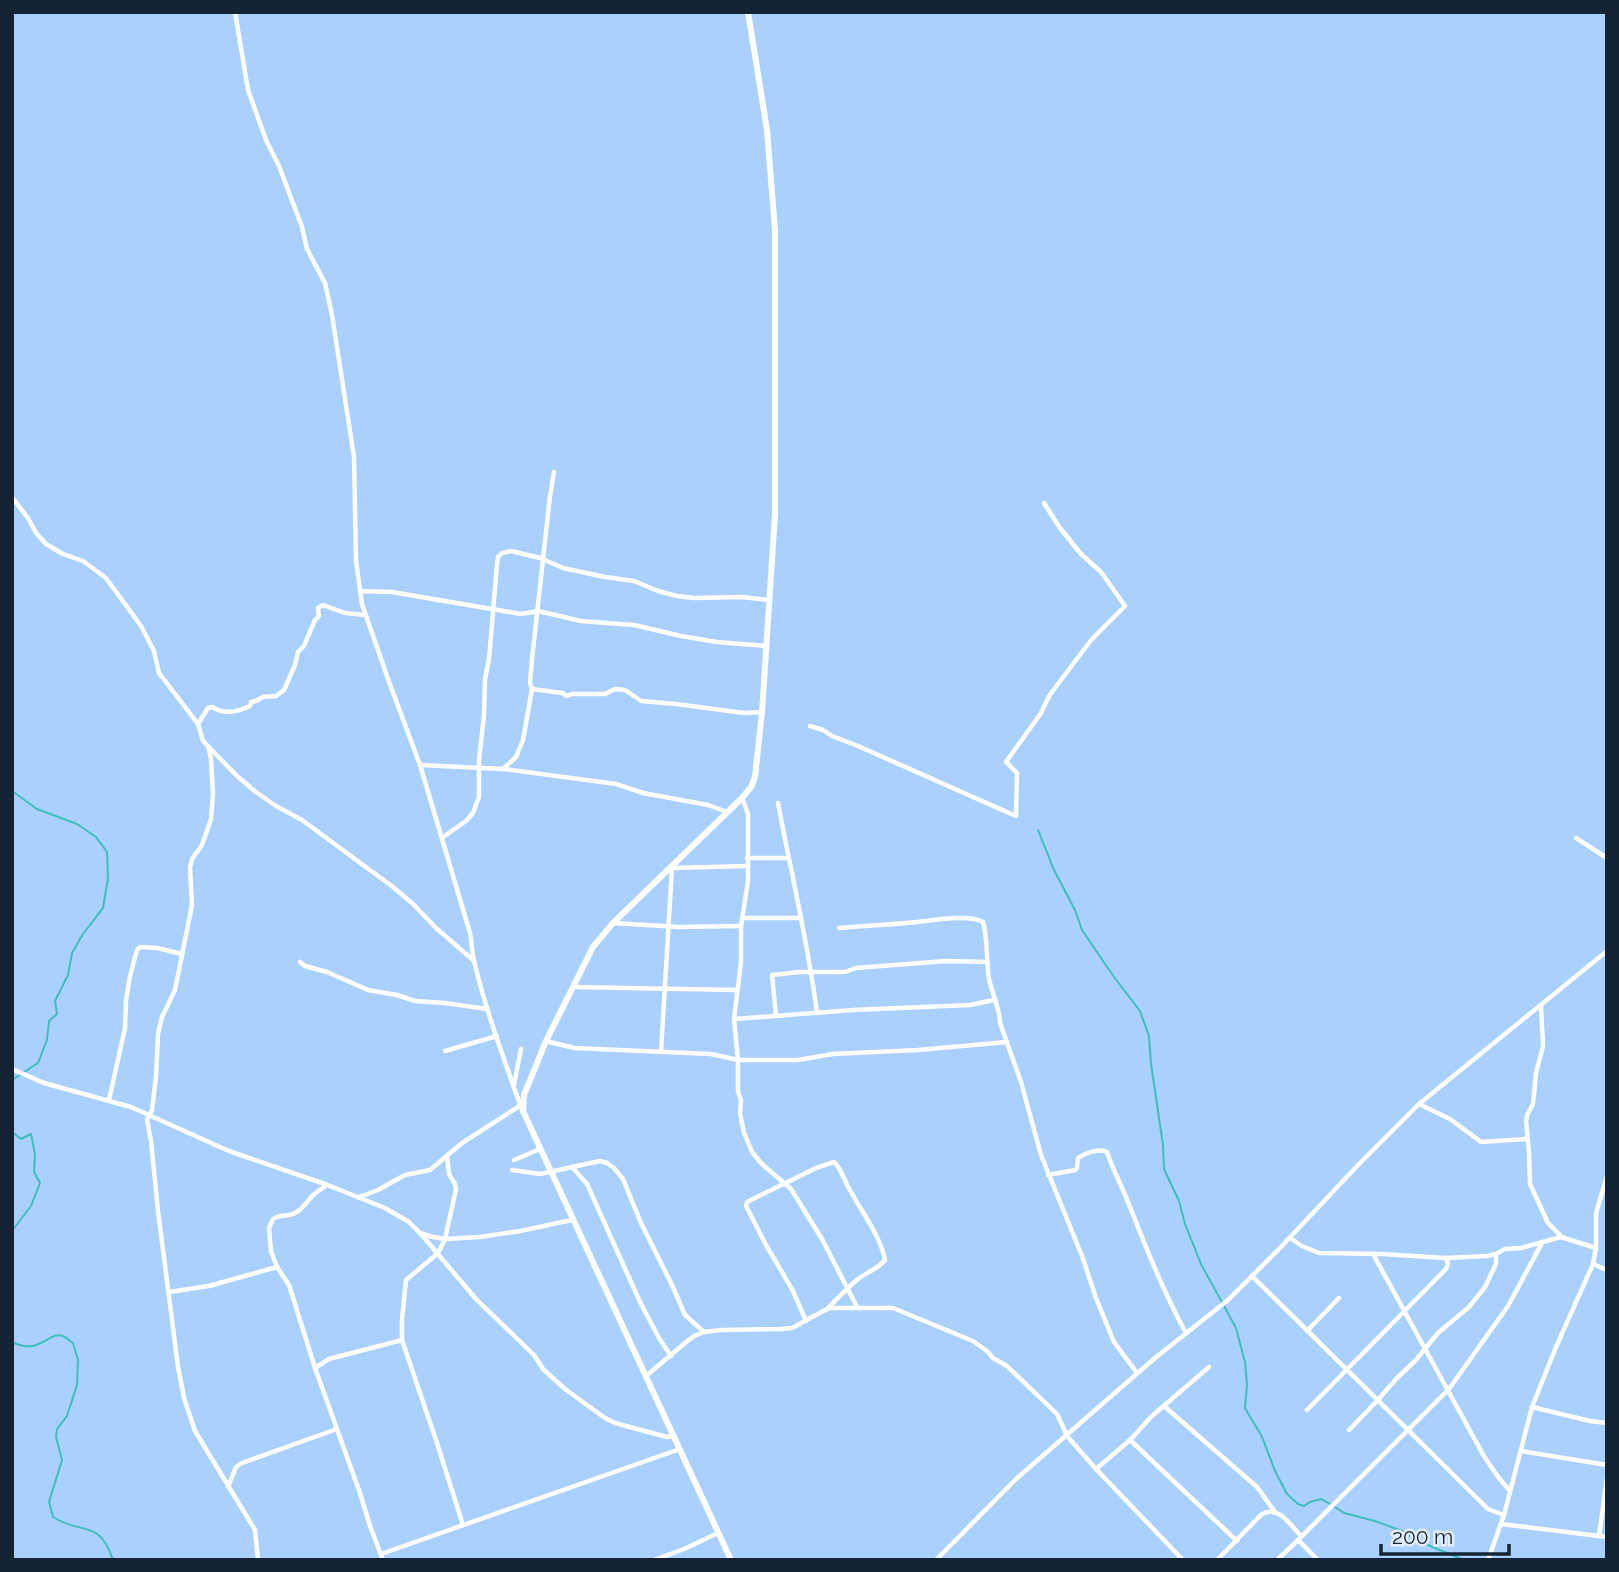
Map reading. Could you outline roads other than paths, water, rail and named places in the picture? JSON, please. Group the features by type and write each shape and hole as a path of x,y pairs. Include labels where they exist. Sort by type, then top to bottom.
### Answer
{"street":[{"path":"235,12 248,90 302,227 307,249 325,283 354,457 356,561 360,591 443,837 470,933 474,961 487,1009 522,1108 550,1172 731,1560"},
{"path":"522,1108 524,1095 546,1041 593,947 614,923 742,799 755,776 762,712 775,514 775,230 767,130 748,12"},
{"path":"503,769 516,757 523,740 532,689 530,683 542,559 554,472"},
{"path":"12,497 46,544 83,561 106,578 141,626 154,651 159,673 198,724 201,738 237,776 393,887 474,961"},
{"path":"810,726 1016,816 1017,773 1006,762 1041,713 1049,696 1092,639 1125,606 1101,572 1081,554 1060,528 1044,503"},
{"path":"443,837 466,821 473,813 480,796 479,767 485,679 498,557 502,552 512,551 568,569 640,583 677,596 769,600"},
{"path":"360,591 392,592 521,614 538,611 580,621 634,625 716,642 766,646"},
{"path":"198,724 208,708 212,707 220,712 238,712 250,706 251,702 276,696 284,690 298,652 319,616 318,608 324,606 345,613 366,615"},
{"path":"532,689 562,693 566,696 605,694 615,689 625,690 641,701 744,713 762,712"},
{"path":"208,746 213,794 211,819 202,845 190,867 192,905 175,989 162,1017 158,1034 152,1110 147,1120 178,1367 188,1414 195,1431 255,1530 258,1560"},
{"path":"420,765 503,769 616,784 643,793 708,805 727,812"},
{"path":"742,799 748,814 748,881 741,926 741,962 734,1019 740,1113 747,1144 762,1164 791,1189 822,1239 858,1307"},
{"path":"778,803 812,972 817,1013"},
{"path":"1576,838 1607,858"},
{"path":"747,858 788,858"},
{"path":"672,867 747,866"},
{"path":"661,1052 672,867"},
{"path":"742,918 800,918"},
{"path":"839,928 973,918 985,924 987,962 994,1000 1048,1175 1114,1342 1137,1373"},
{"path":"614,923 668,927 741,926"},
{"path":"109,1100 125,1028 130,976 138,950 140,947 157,948 181,954"},
{"path":"936,1560 1016,1479 1137,1373 1227,1300 1419,1104 1607,951"},
{"path":"776,1016 772,975 845,972 856,968 946,961 987,962"},
{"path":"300,962 368,990 397,995 415,1002 487,1009"},
{"path":"572,987 736,990"},
{"path":"734,1019 970,1005 994,1000"},
{"path":"1541,1005 1543,1046 1536,1073 1533,1104 1527,1115 1531,1190 1550,1226 1561,1237 1596,1248"},
{"path":"445,1051 497,1036"},
{"path":"546,1041 574,1048 711,1054 738,1060 798,1059 832,1054 1007,1042"},
{"path":"514,1086 521,1049"},
{"path":"12,1069 44,1083 131,1107 229,1151 327,1185 399,1216 439,1253 476,1299 534,1355 543,1368 590,1409 615,1423 667,1437 675,1436"},
{"path":"1419,1104 1450,1119 1481,1142 1527,1139"},
{"path":"358,1198 378,1191 405,1175 430,1170 462,1143 522,1108"},
{"path":"514,1160 540,1149"},
{"path":"1048,1175 1076,1169 1078,1157 1084,1154 1103,1150 1107,1152 1153,1266 1186,1334"},
{"path":"447,1156 449,1174 456,1189 445,1239 439,1253 406,1280 401,1320 402,1340 463,1525"},
{"path":"512,1170 540,1174 600,1161 614,1168 624,1179 641,1223 685,1315 704,1332"},
{"path":"646,1376 694,1336 704,1332 792,1328 806,1321 829,1308 860,1277 880,1266 885,1258 878,1240 840,1169 836,1163 831,1162 747,1202 746,1206 793,1291 806,1321"},
{"path":"572,1167 587,1184 640,1302 671,1356"},
{"path":"1488,1560 1504,1515 1532,1408 1593,1264 1596,1213 1607,1176"},
{"path":"327,1185 295,1213 281,1214 272,1219 269,1228 270,1247 277,1266 289,1285 382,1557 463,1525 680,1449"},
{"path":"420,1233 445,1239 480,1237 572,1220"},
{"path":"1290,1238 1302,1246 1320,1252 1474,1258 1561,1237"},
{"path":"1277,1560 1449,1389 1508,1306 1542,1243"},
{"path":"1373,1254 1485,1458 1510,1492"},
{"path":"1349,1430 1438,1334 1469,1307 1485,1287 1496,1264 1496,1254"},
{"path":"1307,1410 1446,1269 1446,1258"},
{"path":"1593,1264 1607,1270"},
{"path":"169,1292 209,1286 277,1266"},
{"path":"1252,1276 1488,1509 1504,1515"},
{"path":"1307,1331 1339,1298"},
{"path":"829,1308 891,1307 973,1341 1007,1366 1057,1414 1067,1436 1184,1560"},
{"path":"315,1367 332,1358 402,1340"},
{"path":"1096,1469 1209,1367"},
{"path":"1164,1406 1258,1488 1275,1512 1318,1560"},
{"path":"1532,1408 1607,1423"},
{"path":"228,1487 236,1468 242,1463 337,1429"},
{"path":"1130,1440 1237,1541"},
{"path":"1521,1451 1607,1465"},
{"path":"1599,1536 1607,1478"},
{"path":"1217,1560 1264,1513 1275,1512"},
{"path":"1501,1524 1607,1537"},
{"path":"654,1560 718,1533"}],"waterway":[{"path":"12,791 37,809 77,824 96,837 107,852 108,878 103,908 72,953 68,975 55,1001 57,1014 49,1021 47,1040 38,1063 12,1080"},
{"path":"1038,830 1082,930 1140,1011 1149,1036 1164,1169 1179,1201 1201,1264 1236,1328 1245,1362 1245,1408 1262,1437 1287,1494 1304,1506 1321,1499 1330,1504"},
{"path":"12,1132 21,1139 31,1134 35,1154 34,1172 40,1183 31,1206 12,1231"},
{"path":"12,1342 22,1346 37,1345 57,1335 73,1343 78,1360 77,1385 67,1416 57,1429 56,1437 62,1460 49,1502 53,1517 89,1530 102,1538 113,1560"},
{"path":"1335,1507 1344,1513 1402,1531 1464,1560"}]}
